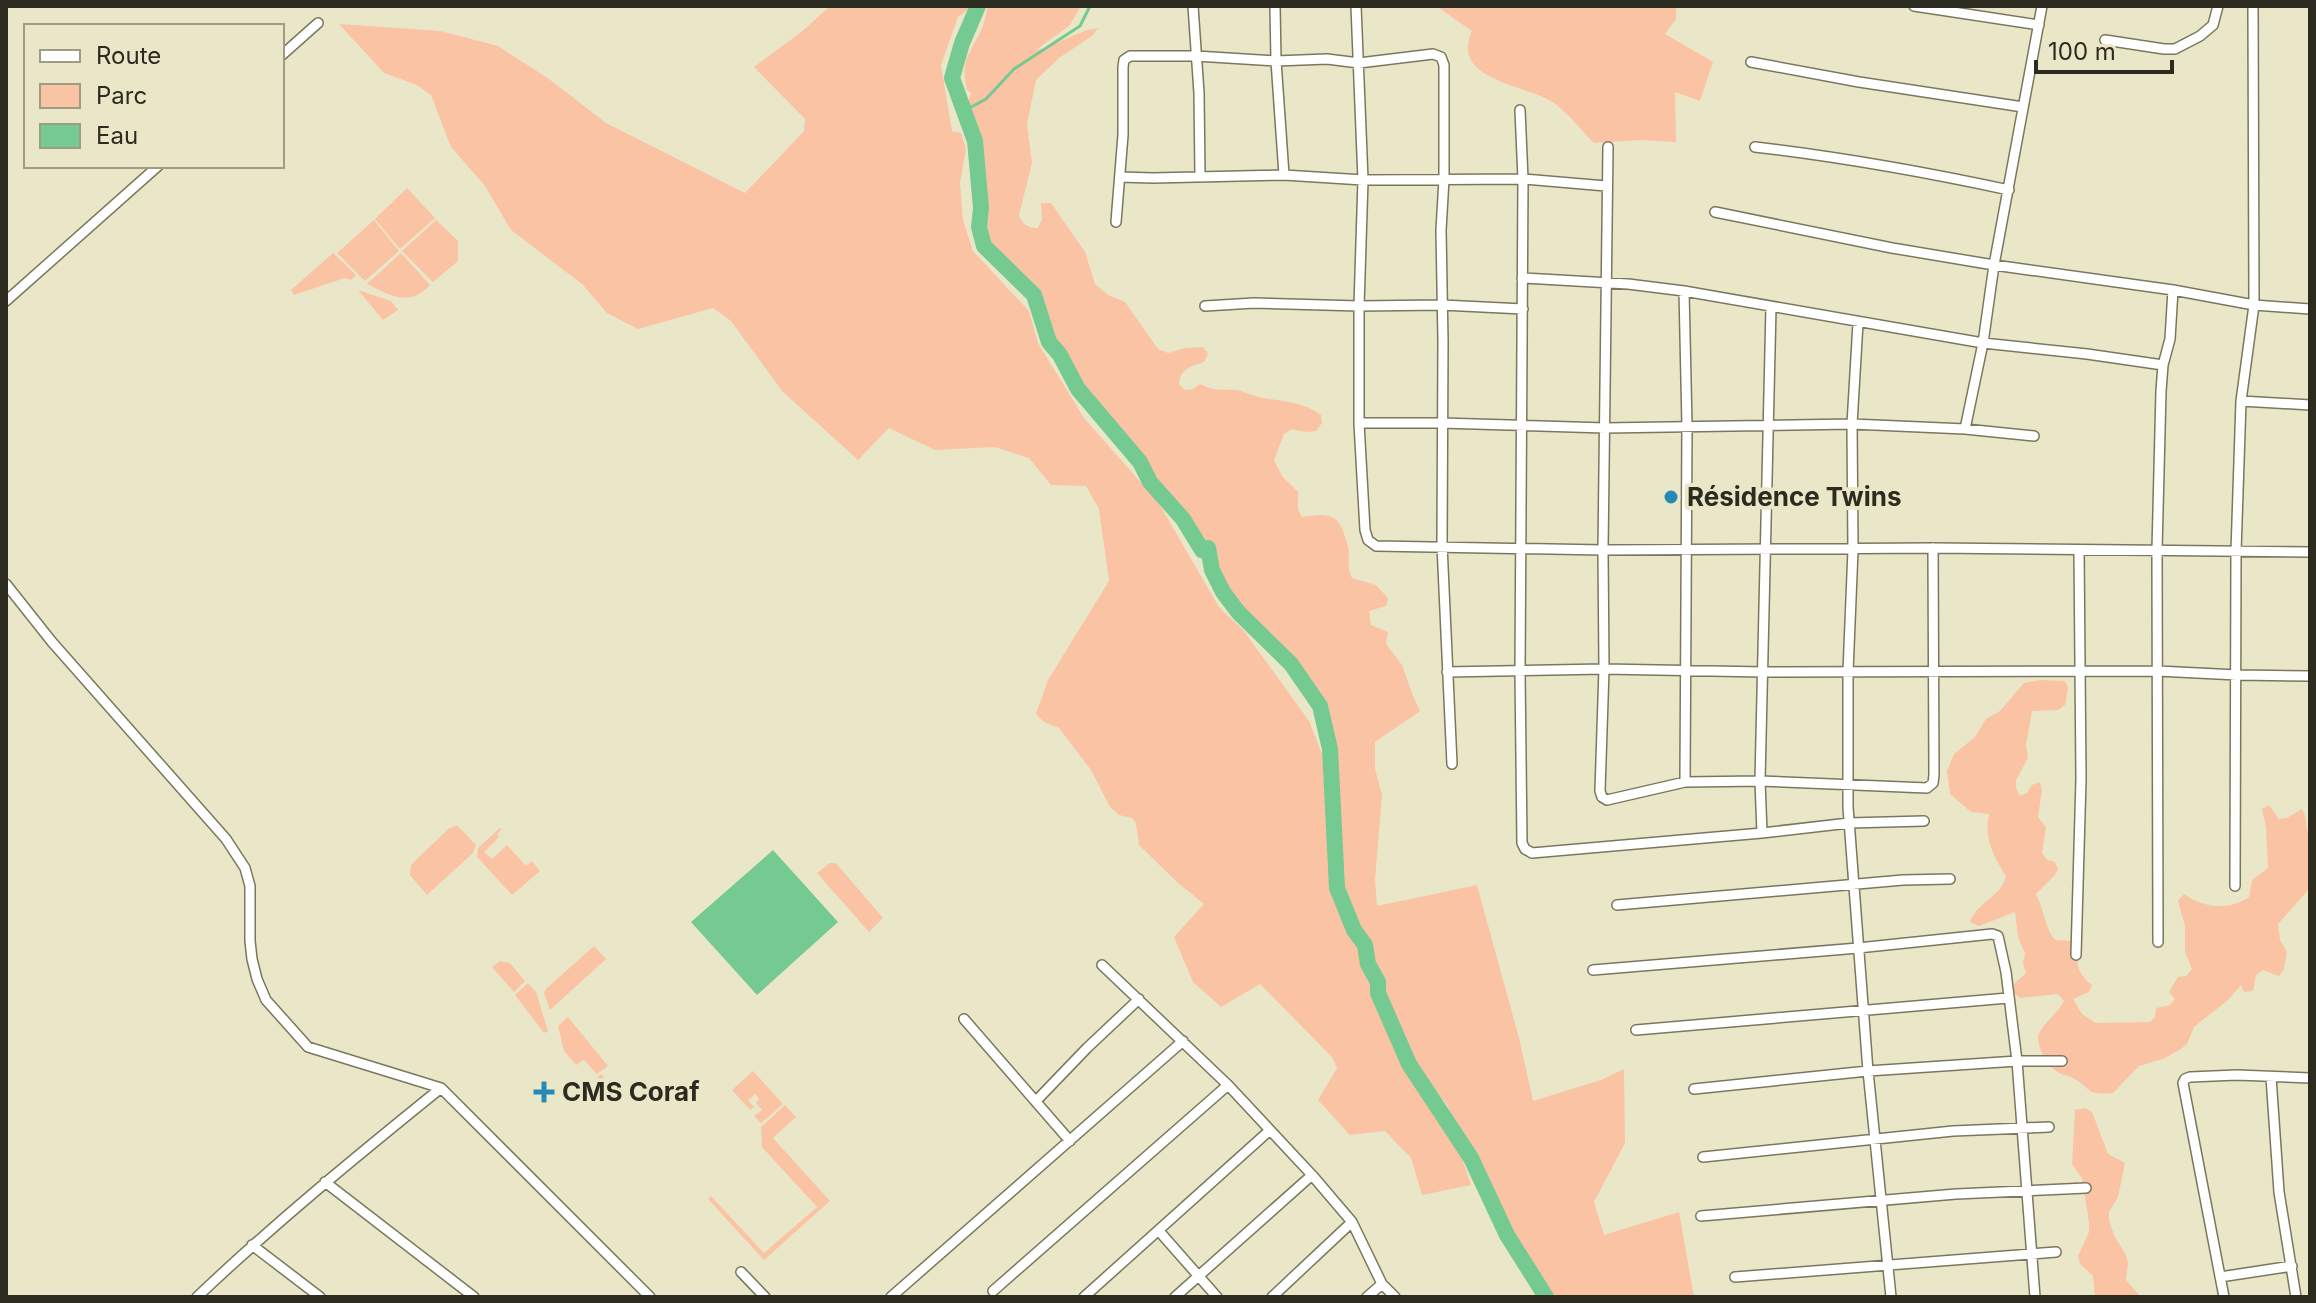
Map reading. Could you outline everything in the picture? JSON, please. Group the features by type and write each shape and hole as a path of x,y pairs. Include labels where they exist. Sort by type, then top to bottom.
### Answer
{"street":[{"path":"1193,6 1200,108 1200,176"},
{"path":"1275,6 1284,175"},
{"path":"1356,6 1363,180 1359,423 1365,530 1368,540 1376,546 1603,550 1933,548 2310,552"},
{"path":"1914,6 2039,25"},
{"path":"1965,429 2042,6"},
{"path":"2105,40 2175,49 2213,25 2218,6"},
{"path":"2235,886 2236,552 2241,401 2254,305 2253,6"},
{"path":"284,53 318,23"},
{"path":"1116,222 1123,135 1123,67 1124,60 1130,56 1276,61 1327,59 1359,63 1433,54 1441,57 1444,65 1442,545 1452,764"},
{"path":"1751,62 2023,107"},
{"path":"1520,110 1523,179 1520,672 1522,843 1525,849 1532,853 1849,823 1924,821"},
{"path":"1608,147 1602,797 1607,800 1685,782 1760,781 1927,788 1933,783 1933,548"},
{"path":"1755,147 1911,169 2009,190"},
{"path":"6,301 156,168"},
{"path":"1120,177 1284,175 1363,180 1523,179 1606,186"},
{"path":"1715,212 1994,265 2173,290 2254,305 2310,309"},
{"path":"1522,278 1605,282 1684,291 1983,343 2163,365"},
{"path":"2158,942 2157,550 2161,391 2163,365 2170,339 2173,290"},
{"path":"1684,291 1687,426 1685,782"},
{"path":"1205,306 1254,303 1523,309"},
{"path":"1762,833 1760,781 1771,307"},
{"path":"1858,323 1852,424 1849,823 1868,1071 1891,1297"},
{"path":"2241,401 2310,405"},
{"path":"1359,423 1605,428 1852,424 1965,429 2034,436"},
{"path":"2076,955 2081,779 2079,550"},
{"path":"6,584 52,642 226,839 245,868 252,907 252,959 266,1000 308,1047 441,1088 650,1297"},
{"path":"1447,672 1604,669 1764,672 2158,671 2310,676"},
{"path":"1617,905 1853,884 1950,879"},
{"path":"1593,970 1992,934 1998,936 2006,972 2017,1061 2035,1297"},
{"path":"1102,965 1228,1085 1312,1175 1352,1222 1382,1284 1395,1297"},
{"path":"1636,1030 2008,998"},
{"path":"1036,1101 1139,999"},
{"path":"964,1019 1070,1141"},
{"path":"891,1297 1183,1041"},
{"path":"1694,1089 1868,1071 2062,1061"},
{"path":"2224,1297 2183,1083 2190,1077 2310,1078"},
{"path":"2271,1077 2279,1192 2296,1297"},
{"path":"993,1291 1228,1085"},
{"path":"197,1297 325,1182 441,1088"},
{"path":"1703,1157 1953,1131 2049,1127"},
{"path":"1084,1297 1269,1131"},
{"path":"1175,1297 1312,1175"},
{"path":"325,1182 474,1297"},
{"path":"1701,1216 2086,1188"},
{"path":"1272,1297 1352,1222"},
{"path":"1159,1231 1217,1297"},
{"path":"252,1245 320,1297"},
{"path":"1735,1277 2056,1252"},
{"path":"2220,1277 2292,1266"},
{"path":"741,1272 765,1297"},
{"path":"1367,1297 1382,1284"}],"green space":[{"path":"830,6 970,6 958,17 941,65 952,131 961,133 966,149 960,183 963,220 973,251 1029,311 1038,343 1084,418 1158,502 1219,607 1244,631 1309,721 1322,754 1332,881 1397,1049 1459,1149 1471,1185 1422,1195 1411,1158 1385,1131 1350,1135 1318,1100 1337,1068 1332,1057 1260,984 1221,1007 1193,982 1174,937 1204,904 1139,845 1136,823 1110,807 1091,770 1059,728 1044,722 1036,714 1048,680 1109,581 1099,509 1086,486 1051,485 1029,458 995,447 935,450 889,428 858,460 782,391 731,321 713,308 638,329 607,313 582,284 511,230 485,186 451,147 431,95 417,85 384,73 339,24 440,31 498,46 549,79 606,123 745,193 804,131 805,119 754,67"},
{"path":"988,6 1081,6 1070,25 1036,50 1098,28 1036,80 1027,124 1032,163 1019,215 1022,221 1038,228 1042,219 1041,203 1051,203 1085,252 1095,284 1108,295 1125,302 1158,349 1168,353 1203,347 1208,354 1204,362 1187,369 1182,375 1179,384 1185,390 1200,384 1214,389 1239,390 1298,404 1321,415 1322,423 1316,431 1292,429 1284,434 1274,460 1282,476 1298,492 1298,509 1302,517 1328,516 1338,521 1348,548 1352,578 1376,585 1388,598 1386,606 1369,611 1371,625 1388,632 1386,644 1402,665 1420,711 1375,742 1375,769 1382,795 1375,880 1377,906 1477,885 1533,1101 1601,1080 1624,1069 1625,1143 1594,1202 1604,1235 1679,1212 1694,1297 1550,1297 1541,1280 1533,1274 1486,1181 1478,1157 1458,1131 1447,1105 1415,1066 1401,1040 1368,944 1353,917 1340,877 1337,825 1339,774 1331,725 1317,694 1291,655 1242,611 1221,573 1214,548 1200,540 1187,517 1152,477 1143,459 1092,399 1056,341 1039,296 996,252 988,237 984,221 980,148 968,101 971,93 967,90 965,71"},
{"path":"1436,6 1676,6 1676,19 1665,34 1713,62 1700,101 1675,92 1676,142 1641,140 1594,143 1549,100 1479,70 1471,60 1468,47 1472,31"},
{"path":"407,188 435,218 400,249 375,219"},
{"path":"374,220 399,251 365,281 337,253"},
{"path":"436,220 458,241 458,261 433,282 402,251"},
{"path":"333,253 356,275 351,280 345,278 294,295 291,290"},
{"path":"401,253 430,285 407,298 367,284"},
{"path":"358,290 391,301 398,310 383,320"},
{"path":"2065,681 2068,688 2065,705 2058,710 2032,711 2026,745 2028,758 2016,780 2016,788 2020,796 2040,782 2042,790 2038,817 2046,827 2042,853 2047,860 2055,862 2058,869 2036,894 2055,940 2072,941 2077,948 2079,969 2092,985 2089,992 2073,999 2082,1014 2096,1023 2150,1022 2155,1017 2156,1008 2170,1005 2175,999 2169,992 2178,977 2186,976 2192,969 2185,952 2185,926 2178,901 2184,894 2208,905 2224,906 2249,897 2252,880 2268,868 2262,809 2269,805 2279,819 2302,809 2310,840 2310,888 2278,924 2280,940 2287,952 2284,969 2279,976 2263,970 2256,975 2253,991 2244,992 2241,985 2228,1000 2194,1027 2187,1044 2163,1059 2139,1066 2113,1093 2090,1091 2073,1078 2056,1071 2044,1056 2038,1042 2039,1033 2064,1001 2058,994 2020,998 2013,992 2014,984 2026,973 2015,912 1979,926 1970,922 1973,915 2000,889 2006,876 1991,846 1989,814 1971,812 1950,794 1947,771 1954,754 1975,737 1986,719 2000,711 2024,683"},
{"path":"457,825 476,845 473,853 427,895 410,875 411,865 448,829"},
{"path":"500,828 499,837 484,852 492,859 507,845 526,866 532,861 540,871 512,895 477,857 478,848"},
{"path":"830,863 836,863 883,918 869,932 817,873"},
{"path":"594,946 606,959 550,1010 544,993 546,989"},
{"path":"500,961 510,963 525,981 514,992 492,967"},
{"path":"528,983 536,992 548,1031 544,1033 515,995"},
{"path":"568,1017 608,1066 597,1074 584,1060 576,1065 564,1051 558,1026"},
{"path":"753,1071 783,1104 761,1123 754,1116 762,1110 756,1103 759,1099 755,1094 748,1100 754,1107 750,1110 732,1090"},
{"path":"601,1074 624,1098 619,1102 610,1096 600,1096 589,1085"},
{"path":"785,1105 796,1117 773,1138 830,1201 764,1260 708,1199 711,1196 764,1253 817,1207 762,1147 761,1127"},
{"path":"2085,1108 2092,1112 2108,1154 2125,1163 2109,1221 2126,1255 2126,1280 2141,1297 2095,1297 2093,1276 2080,1264 2078,1256 2089,1232 2089,1222 2082,1178 2072,1164 2075,1110"}],"water":[{"path":"773,850 838,922 757,995 691,922"}],"waterway":[{"path":"978,6 962,43 952,78 975,141 981,208 979,227 984,246 1034,295 1049,342 1060,355 1078,389 1140,462 1150,482 1183,519 1202,550 1208,548 1212,570 1238,612 1291,664 1320,706 1330,749 1337,888 1354,930 1365,945 1368,964 1378,982 1378,993 1409,1064 1471,1158 1507,1235 1546,1297"},
{"path":"964,111 986,99 1014,69 1080,26 1090,6"}],"place":[{"name":"Résidence Twins","path":"1671,497"},
{"name":"CMS Coraf","path":"544,1092"}]}
